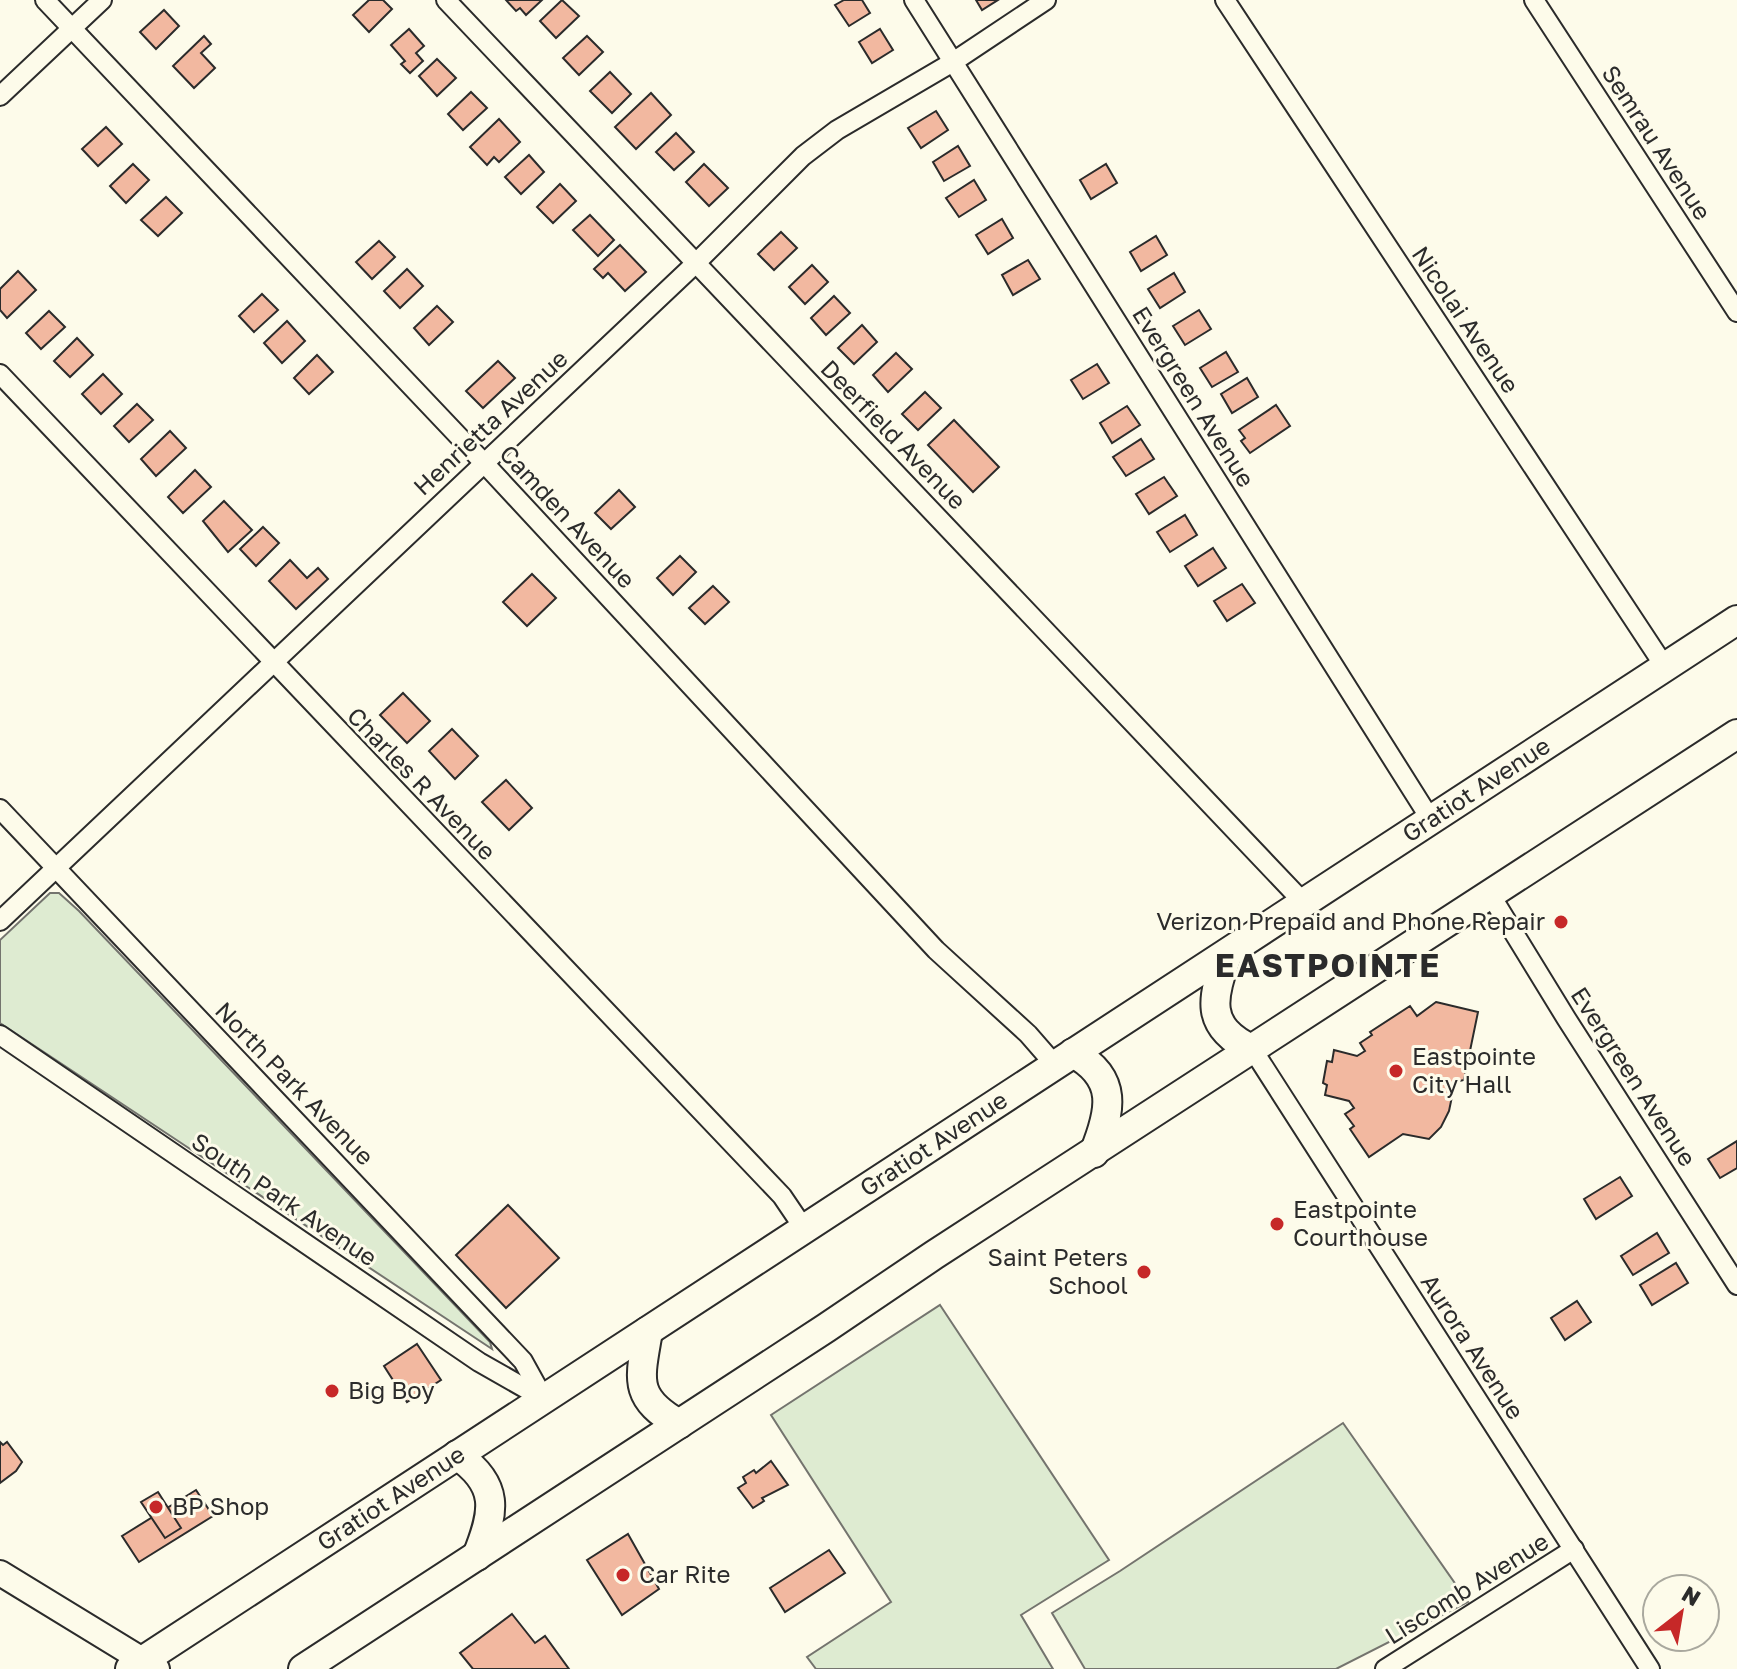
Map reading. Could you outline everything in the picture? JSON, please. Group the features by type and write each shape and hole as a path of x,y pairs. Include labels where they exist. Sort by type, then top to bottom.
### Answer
{"main road":[{"name":"Gratiot Avenue","path":"144,1666 457,1455 1737,620"},
{"path":"303,1669 1737,734"},
{"path":"1228,953 1216,995 1218,1018 1231,1038 1253,1050"},
{"path":"1064,1059 1096,1069 1103,1078 1107,1113 1094,1153"},
{"path":"648,1331 642,1374 645,1397 679,1424"},
{"path":"457,1455 478,1471 490,1496 489,1527 477,1556"},
{"path":"0,1573 144,1666"}],"street":[{"name":"Camden Avenue","path":"45,0 484,463 936,950 1028,1034 1064,1059"},
{"path":"0,96 102,0"},
{"name":"Deerfield Avenue","path":"446,0 1304,903"},
{"name":"Evergreen Avenue","path":"914,0 1431,820"},
{"name":"Henrietta Avenue","path":"0,921 696,263 803,156 837,130 953,62 1046,0"},
{"name":"Nicolai Avenue","path":"1225,0 1665,667"},
{"name":"Semrau Avenue","path":"1534,0 1737,312"},
{"name":"Charles R Avenue","path":"0,374 782,1196 805,1230"},
{"name":"North Park Avenue","path":"0,809 523,1361 544,1399"},
{"name":"Evergreen Avenue","path":"1490,894 1737,1285"},
{"name":"South Park Avenue","path":"0,1035 479,1362 544,1399"},
{"name":"Aurora Avenue","path":"1253,1050 1650,1669"},
{"name":"Liscomb Avenue","path":"1385,1669 1574,1549"}],"green space":[{"path":"50,893 59,893 79,911 490,1342 492,1349 0,1023 0,940"},
{"path":"940,1305 1109,1560 1021,1615 1053,1669 816,1669 807,1657 891,1602 771,1415"},
{"path":"1343,1423 1468,1602 1336,1669 1085,1669 1052,1613"}],"building":[{"path":"369,0 383,0 392,9 369,32 353,15"},
{"path":"506,0 542,0 526,15 520,8 516,11"},
{"path":"562,0 579,16 556,38 540,21"},
{"path":"844,0 862,0 870,13 849,26 835,5"},
{"path":"976,0 998,0 982,10"},
{"path":"164,10 179,26 156,49 140,32"},
{"path":"409,29 424,46 416,53 423,61 410,73 401,64 405,61 391,45"},
{"path":"880,29 893,50 872,63 859,42"},
{"path":"204,36 211,44 201,53 215,68 194,88 173,66"},
{"path":"587,36 603,52 579,75 563,58"},
{"path":"437,59 456,78 437,96 419,76"},
{"path":"610,72 631,94 612,113 590,91"},
{"path":"471,92 487,108 463,130 448,114"},
{"path":"651,93 671,115 636,149 615,127"},
{"path":"936,111 948,130 921,148 908,128"},
{"path":"499,119 520,142 499,162 494,157 487,165 470,147"},
{"path":"106,127 122,144 98,166 82,149"},
{"path":"676,133 694,152 674,170 656,152"},
{"path":"958,146 970,166 944,181 933,162"},
{"path":"529,155 544,172 521,194 505,177"},
{"path":"133,164 149,180 126,203 110,186"},
{"path":"704,164 728,188 709,206 686,182"},
{"path":"1106,164 1117,183 1091,199 1080,180"},
{"path":"974,180 986,200 959,217 946,198"},
{"path":"560,184 576,201 553,223 537,207"},
{"path":"166,197 182,213 158,236 141,220"},
{"path":"590,215 614,240 598,256 573,230"},
{"path":"1002,219 1013,238 988,254 976,235"},
{"path":"781,232 797,248 774,270 758,254"},
{"path":"1156,236 1167,255 1141,271 1130,252"},
{"path":"379,241 395,257 372,279 356,262"},
{"path":"620,245 646,272 625,291 608,273 603,278 594,269"},
{"path":"1028,260 1040,279 1013,295 1002,275"},
{"path":"812,265 828,282 805,304 789,287"},
{"path":"407,269 423,286 400,308 384,291"},
{"path":"18,271 36,290 7,318 0,310 0,289"},
{"path":"1174,273 1185,292 1160,308 1148,289"},
{"path":"262,294 278,310 254,332 239,316"},
{"path":"834,296 850,313 826,335 811,318"},
{"path":"437,306 453,322 429,345 414,328"},
{"path":"1199,310 1211,329 1185,345 1173,326"},
{"path":"49,311 65,327 41,349 26,333"},
{"path":"287,321 305,341 282,363 264,343"},
{"path":"862,325 877,342 854,364 838,348"},
{"path":"77,338 93,355 70,377 54,361"},
{"path":"1226,352 1238,372 1212,387 1200,368"},
{"path":"896,353 912,369 888,392 873,375"},
{"path":"317,355 333,372 309,394 294,378"},
{"path":"498,361 515,378 483,408 466,391"},
{"path":"1097,364 1109,383 1083,399 1071,380"},
{"path":"103,374 122,394 101,414 82,394"},
{"path":"1247,378 1258,397 1232,413 1221,394"},
{"path":"925,392 941,408 918,430 902,414"},
{"path":"137,404 153,420 129,442 114,426"},
{"path":"1276,405 1290,426 1250,453 1241,441 1245,438 1239,430"},
{"path":"1127,406 1140,425 1112,443 1100,423"},
{"path":"954,420 999,467 973,492 928,445"},
{"path":"170,431 186,448 156,476 141,459"},
{"path":"1141,439 1154,459 1126,476 1113,457"},
{"path":"195,470 211,487 183,513 168,497"},
{"path":"1164,477 1177,496 1149,514 1136,494"},
{"path":"619,490 635,507 611,529 595,513"},
{"path":"224,501 252,530 228,552 203,521"},
{"path":"1185,515 1197,535 1170,552 1157,532"},
{"path":"263,527 279,543 256,566 240,549"},
{"path":"1213,548 1226,568 1198,586 1185,566"},
{"path":"680,556 696,572 673,595 657,578"},
{"path":"290,560 307,578 318,568 328,579 296,609 269,581"},
{"path":"532,574 556,598 527,626 503,602"},
{"path":"1242,584 1255,603 1227,621 1214,601"},
{"path":"713,586 729,602 705,624 689,608"},
{"path":"403,693 430,721 407,743 380,715"},
{"path":"452,729 478,756 455,779 429,751"},
{"path":"506,780 532,808 509,830 482,802"},
{"name":"Eastpointe City Hall","path":"1436,1002 1478,1012 1464,1080 1455,1082 1449,1111 1441,1127 1429,1139 1403,1134 1369,1157 1350,1129 1354,1126 1345,1114 1354,1108 1349,1101 1325,1095 1327,1085 1323,1083 1327,1061 1332,1062 1334,1050 1357,1056 1365,1051 1360,1043 1372,1035 1370,1032 1410,1006 1417,1016"},
{"path":"1737,1141 1737,1168 1720,1178 1708,1159"},
{"path":"1620,1177 1632,1196 1596,1219 1584,1199"},
{"path":"508,1205 559,1258 506,1308 456,1255"},
{"path":"1657,1233 1669,1253 1633,1275 1621,1256"},
{"path":"1676,1263 1688,1283 1652,1305 1640,1285"},
{"path":"1577,1301 1591,1322 1565,1340 1551,1318"},
{"path":"417,1344 441,1380 407,1402 384,1366"},
{"path":"0,1442 3,1445 7,1442 22,1462 0,1483"},
{"path":"771,1461 788,1485 762,1498 764,1501 753,1508 738,1488 746,1483 743,1477 754,1470 756,1473"},
{"path":"196,1490 213,1516 139,1562 122,1536"},
{"path":"158,1492 181,1528 165,1538 141,1502"},
{"name":"Car Rite","path":"628,1534 659,1589 622,1615 587,1560"},
{"path":"829,1550 845,1573 785,1612 770,1588"},
{"path":"512,1614 535,1643 545,1636 569,1669 473,1669 460,1653"}],"place":[{"name":"Verizon Prepaid and Phone Repair","path":"1561,922"},
{"name":"Eastpointe City Hall","path":"1396,1071"},
{"name":"Eastpointe Courthouse","path":"1277,1224"},
{"name":"Saint Peters School","path":"1144,1272"},
{"name":"Big Boy","path":"332,1391"},
{"name":"BP Shop","path":"156,1507"},
{"name":"Car Rite","path":"623,1575"}],"district":[{"name":"EASTPOINTE","path":"1328,966"}]}
